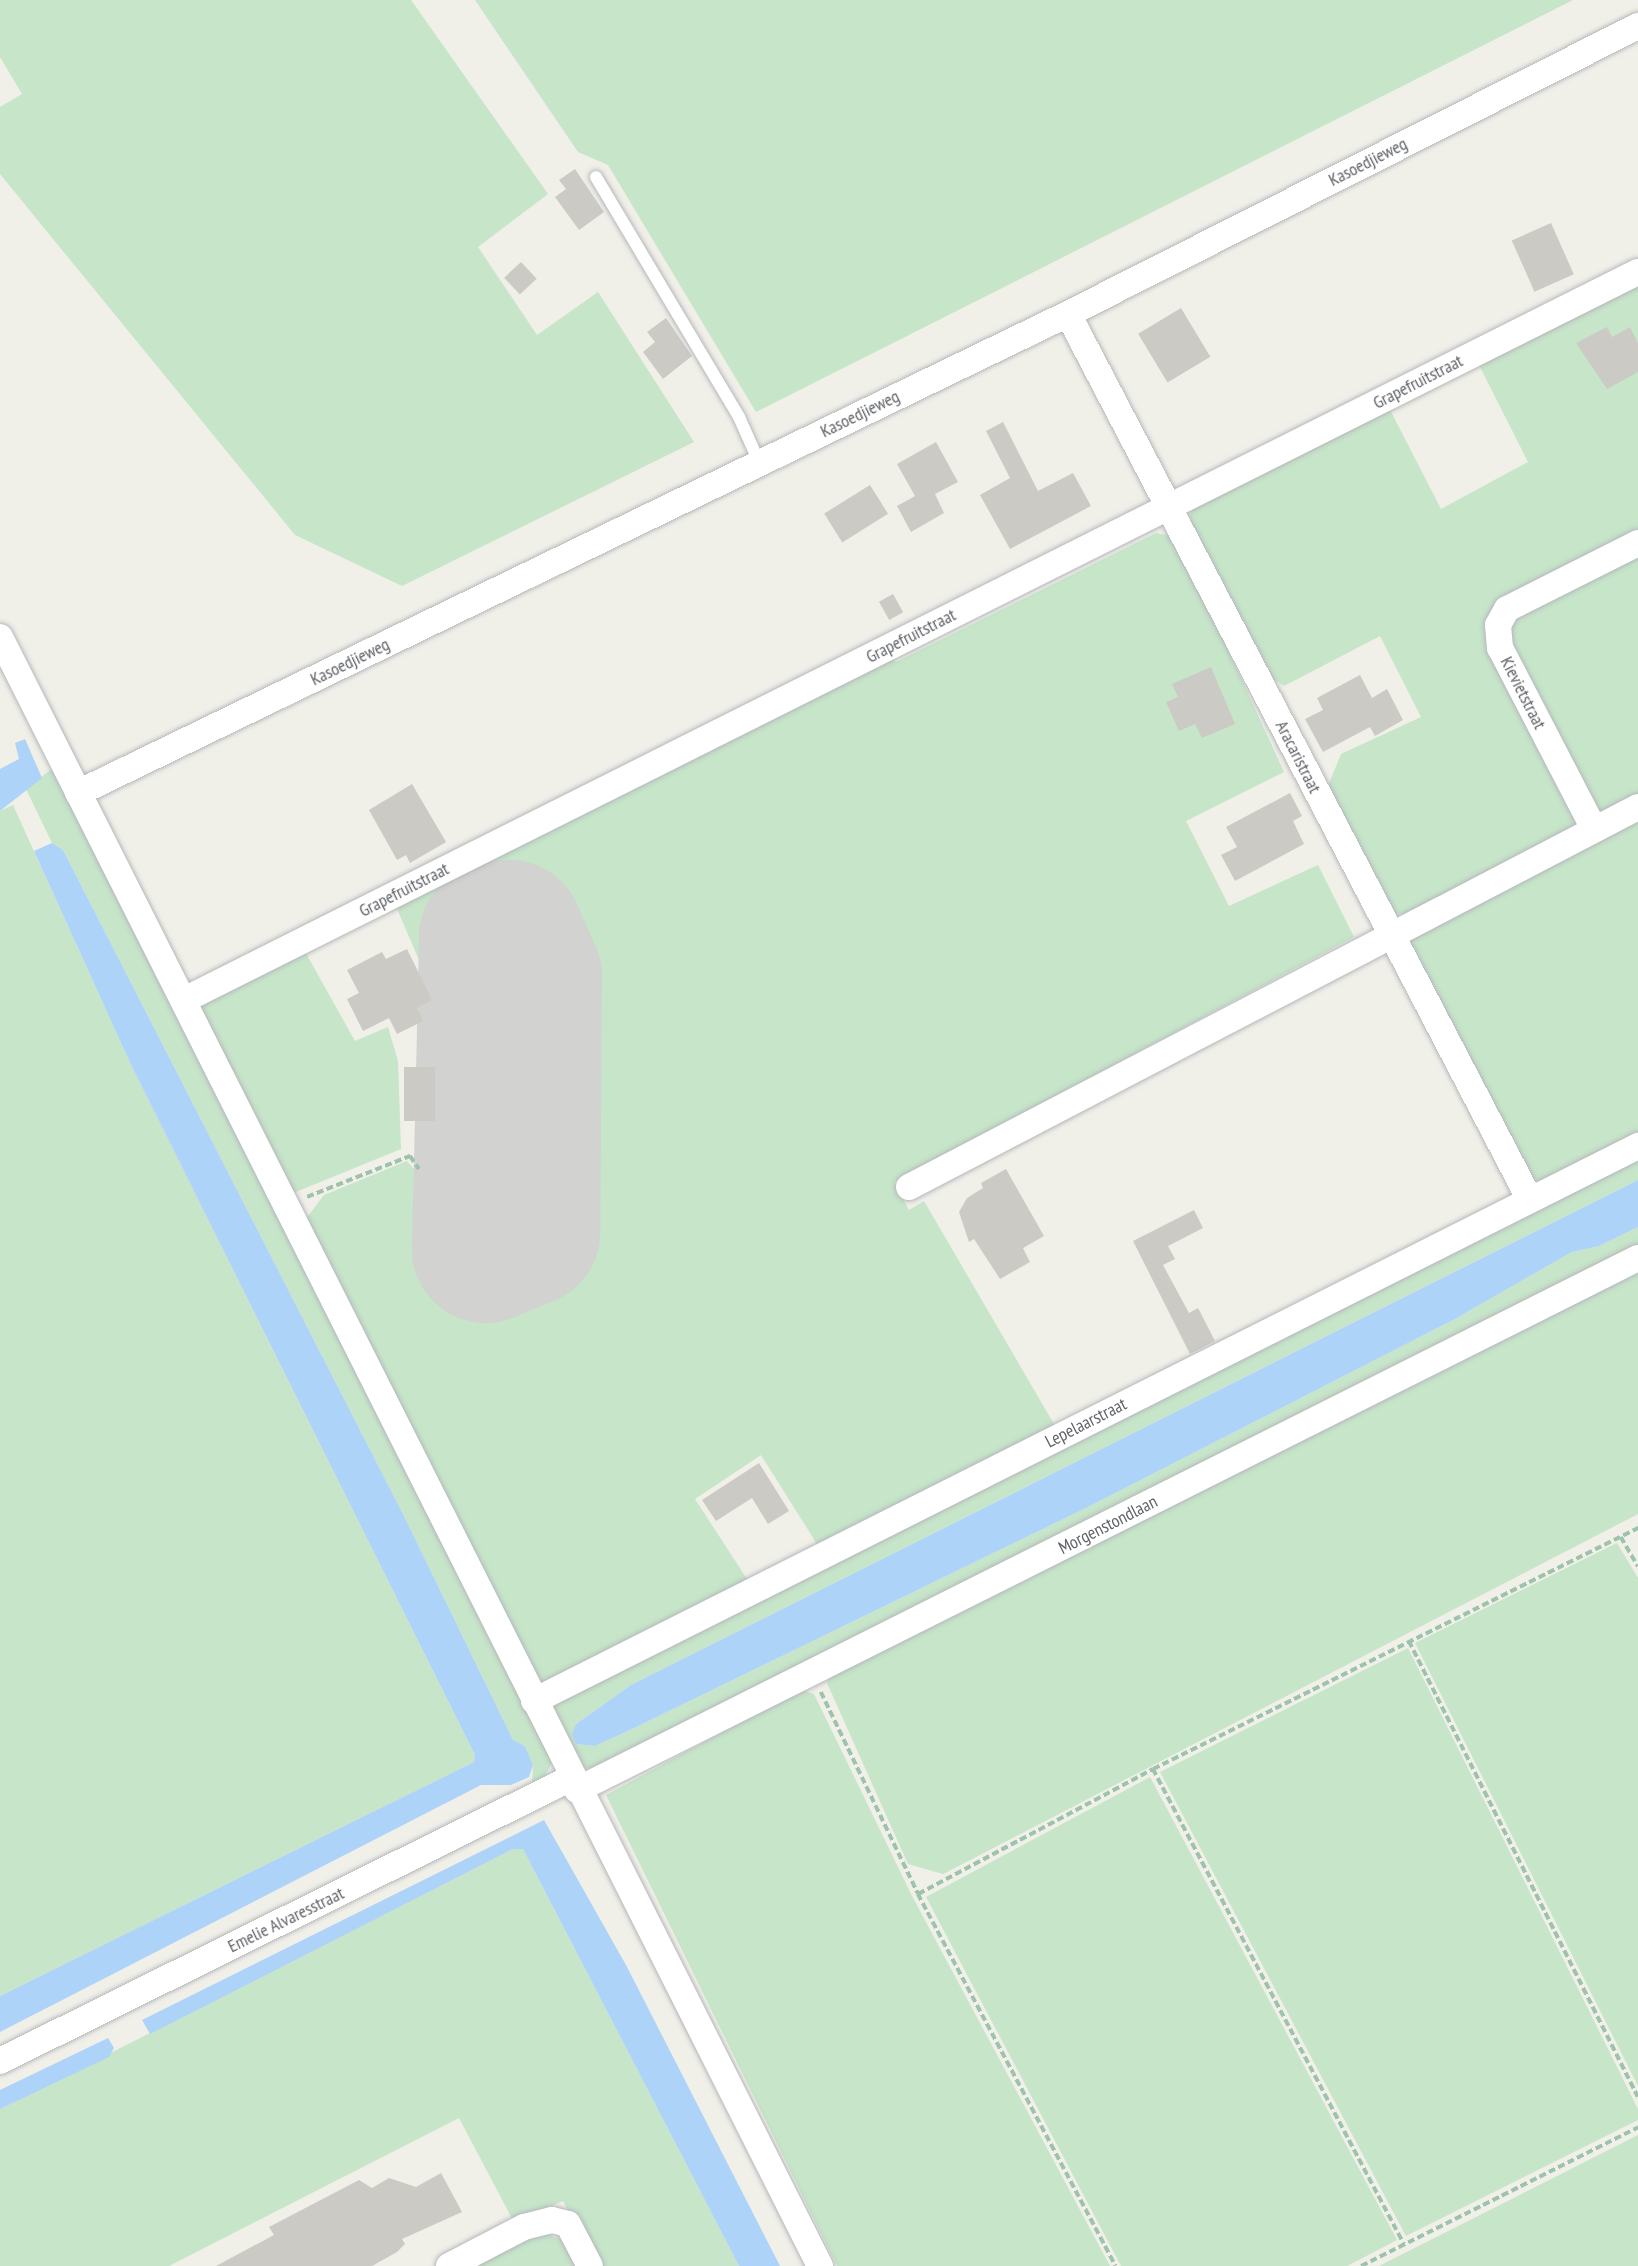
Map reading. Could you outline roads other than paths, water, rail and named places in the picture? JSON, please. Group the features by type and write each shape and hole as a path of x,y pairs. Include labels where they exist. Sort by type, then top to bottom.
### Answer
{"street":[{"name":"Kasoedjieweg","path":"78,793 1068,314 1638,26"},
{"name":"Grapefruitstraat","path":"184,1000 1638,272"},
{"name":"Aracaristraat","path":"1068,314 1530,1199"},
{"name":"Kievietstraat","path":"1594,829 1500,648 1498,625 1507,609 1638,543"},
{"path":"0,637 574,1784 820,2266"},
{"path":"909,1187 1638,807"},
{"name":"Lepelaarstraat","path":"534,1701 1638,1146"},
{"name":"Morgenstondlaan","path":"574,1784 812,1674 1638,1258"},
{"name":"Emelie Alvaresstraat","path":"0,2061 574,1784"},
{"path":"449,2266 524,2227 552,2220 568,2224 590,2266"}],"lane":[{"path":"596,177 739,417 759,462"}],"water":[{"path":"25,739 42,778 0,811 0,769 19,759 15,743"},
{"path":"52,843 63,850 405,1518 513,1740 525,1746 533,1765 529,1777 511,1785 481,1785 0,2032 0,1996 474,1762 475,1755 131,1065 34,851"},
{"path":"1638,1180 1638,1227 1599,1246 1572,1252 1455,1319 1086,1508 628,1731 595,1746 576,1744 572,1734 576,1724 631,1685"},
{"path":"544,1820 626,1965 780,2266 739,2266 523,1849 513,1849 150,2034 142,2020"},
{"path":"108,2038 114,2048 109,2057 0,2109 0,2090"}]}
